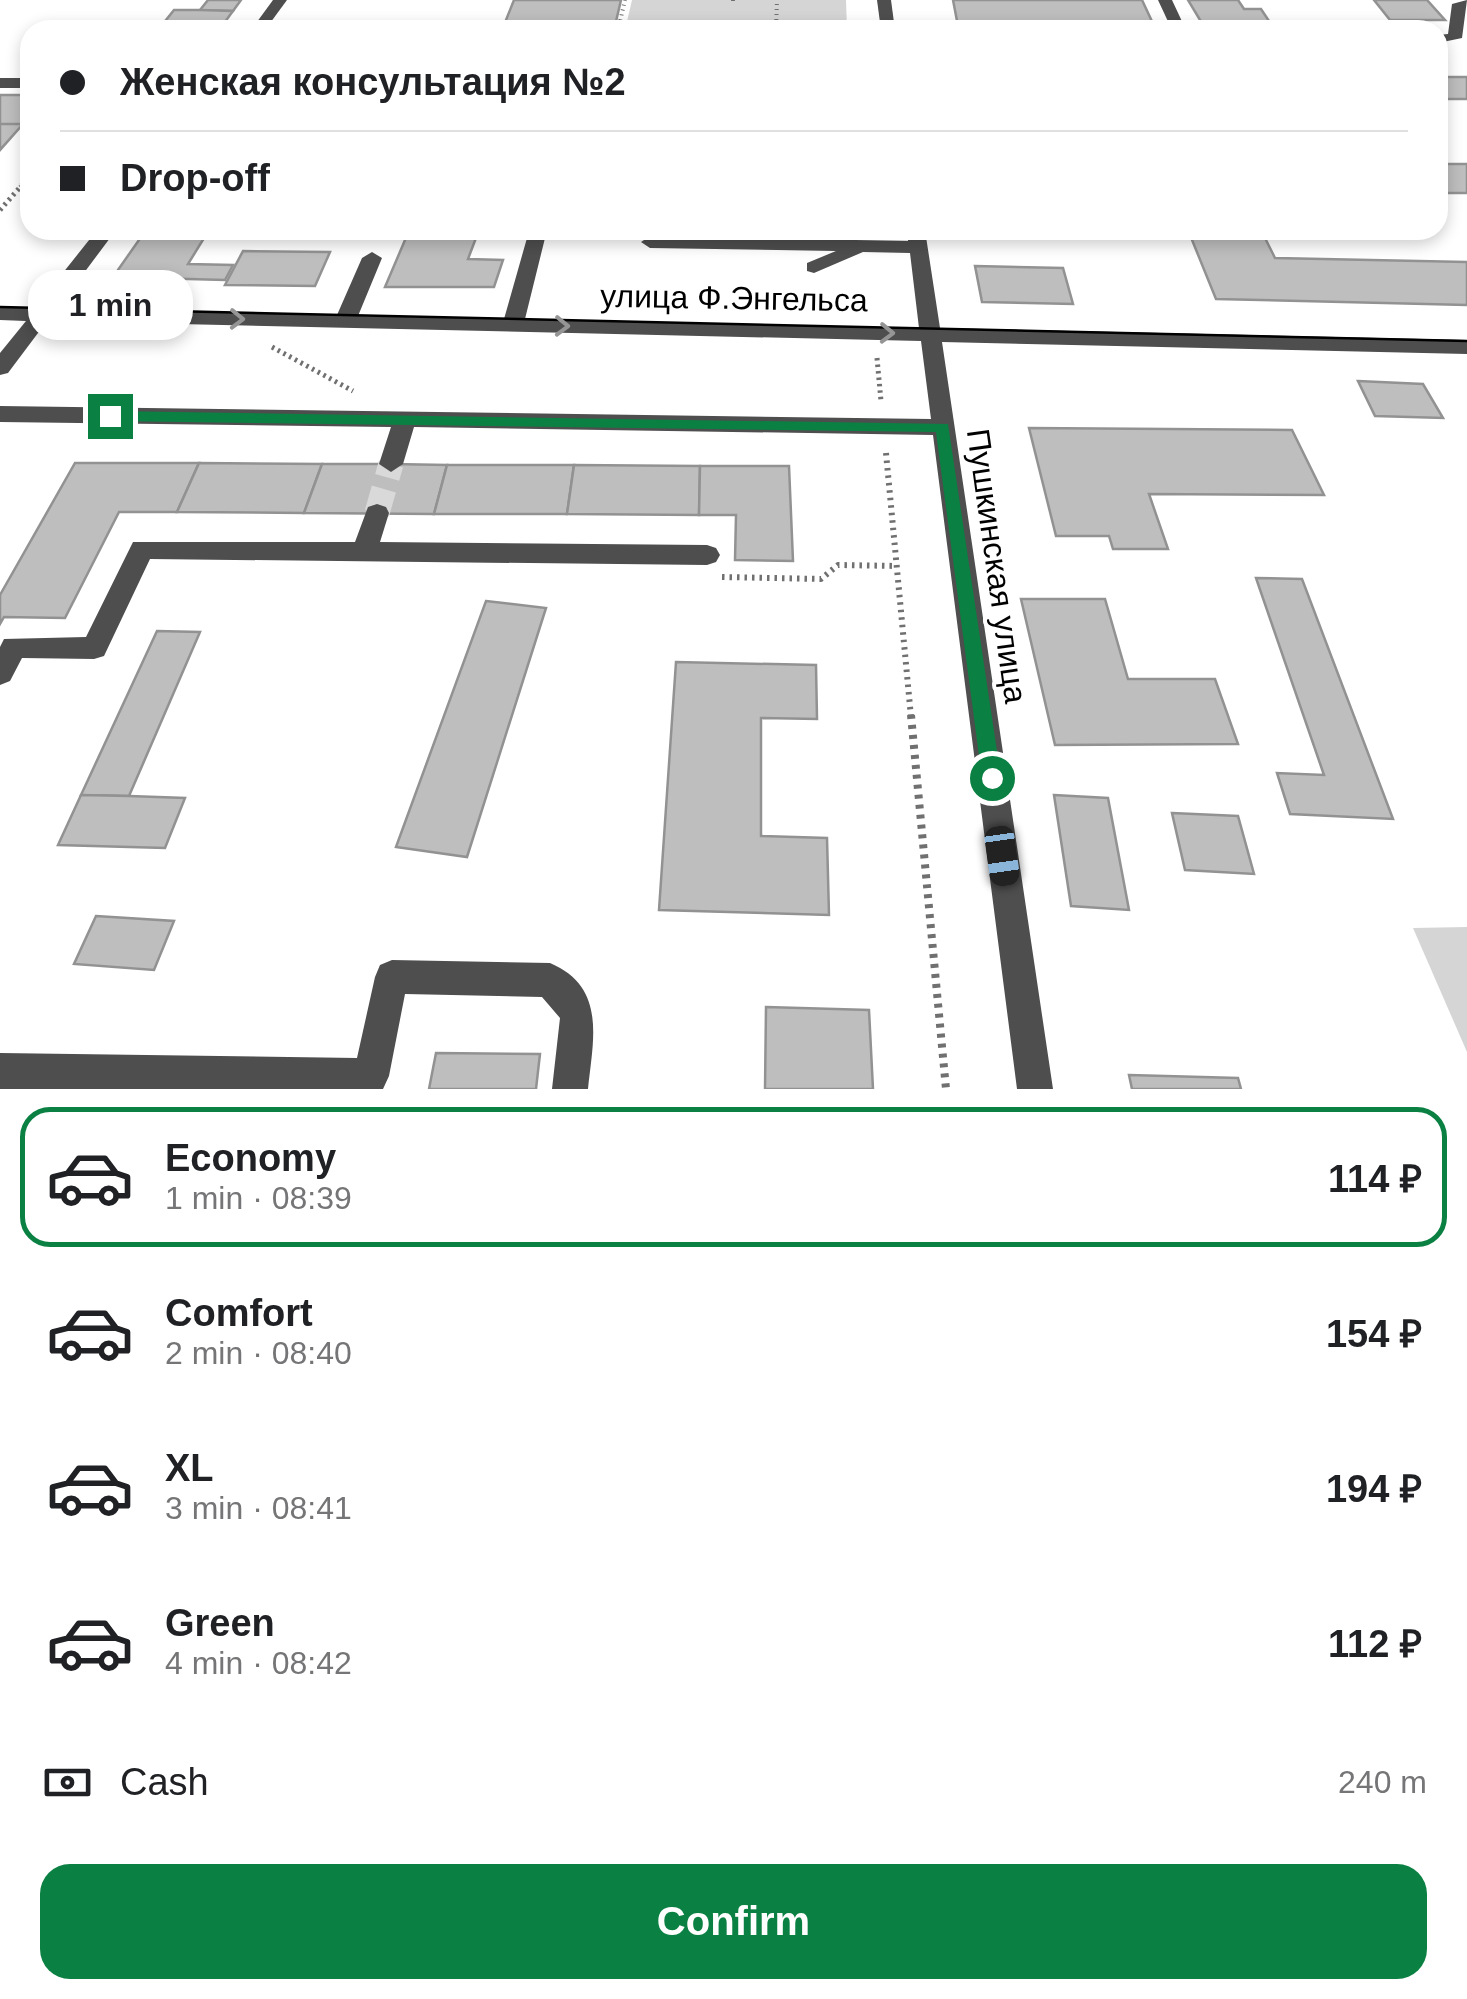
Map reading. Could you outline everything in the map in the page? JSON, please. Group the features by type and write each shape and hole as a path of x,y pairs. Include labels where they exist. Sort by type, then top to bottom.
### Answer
{"street":[{"path":"1448,38 1455,38 1459,4 1465,0"},
{"path":"0,368 99,240"},
{"path":"512,325 536,240"},
{"path":"650,242 864,246 904,240"},
{"name":"Пушкинская улица","path":"917,240 1035,1089"},
{"path":"814,267 864,246"},
{"path":"345,321 372,258"},
{"name":"улица Ф.Энгельса","path":"0,314 1467,347"},
{"path":"0,414 943,427"},
{"path":"391,464 406,420"},
{"path":"364,552 376,514"},
{"path":"0,673 14,647 94,648 142,549 707,556"},
{"path":"0,1071 372,1076 392,978 550,980 578,1013 570,1089"}],"path":[{"path":"0,210 20,187"},
{"path":"874,333 946,1089"},
{"path":"267,344 354,391"},
{"path":"707,556 722,578 821,579 838,565 897,566"}],"shaded area":[{"path":"632,0 846,0 847,20 627,20"},
{"path":"1467,927 1467,1052 1413,928"}],"building":[{"path":"208,0 241,0 233,11 200,10"},
{"path":"514,0 621,0 616,20 506,20"},
{"path":"953,0 1142,0 1151,20 957,20"},
{"path":"1188,0 1238,0 1244,9 1261,9 1268,20 1200,20"},
{"path":"1374,0 1427,0 1445,20 1390,20"},
{"path":"174,10 233,11 226,20 166,20"},
{"path":"1448,77 1467,77 1467,99 1448,99"},
{"path":"0,95 20,95 20,125 0,124"},
{"path":"0,124 20,124 20,127 0,150"},
{"path":"1448,164 1467,164 1467,193 1448,193"},
{"path":"139,240 203,240 188,264 233,265 225,280 113,277"},
{"path":"405,240 475,240 468,259 503,260 494,287 385,287"},
{"path":"749,240 839,240 839,242"},
{"path":"1192,240 1266,240 1275,258 1467,262 1467,305 1216,299"},
{"path":"243,251 330,252 315,286 225,285"},
{"path":"975,266 1063,268 1073,304 982,302"},
{"path":"1358,381 1423,384 1443,418 1375,416"},
{"path":"1029,428 1292,430 1324,495 1149,494 1168,549 1113,549 1109,536 1056,536"},
{"path":"75,463 199,463 177,512 119,512 65,618 4,617 0,624 0,595"},
{"path":"199,463 322,464 304,513 177,512"},
{"path":"322,464 447,465 434,514 304,513"},
{"path":"447,465 574,465 567,514 434,514"},
{"path":"574,465 700,466 699,515 567,514"},
{"path":"700,466 789,466 793,561 735,560 736,515 699,515"},
{"path":"1256,578 1302,579 1393,819 1290,814 1277,773 1324,775"},
{"path":"1021,599 1105,599 1128,679 1215,679 1238,744 1055,745"},
{"path":"486,601 546,608 467,857 396,847"},
{"path":"157,631 200,632 129,796 81,795"},
{"path":"676,662 816,665 817,719 761,718 761,836 827,838 829,915 659,910"},
{"path":"81,795 185,798 165,848 58,845"},
{"path":"1054,795 1108,798 1129,910 1071,906"},
{"path":"1172,813 1238,816 1254,874 1185,870"},
{"path":"96,916 174,921 154,970 74,964"},
{"path":"766,1007 869,1010 873,1089 765,1089"},
{"path":"436,1053 540,1054 536,1089 429,1089"},
{"path":"1129,1075 1238,1078 1241,1089 1132,1089"}],"tunnel":[{"path":"377,513 391,464"}],"tram line":[{"path":"0,307 1467,341"}],"route":[{"path":"110,416 943,427 992,778"}]}
